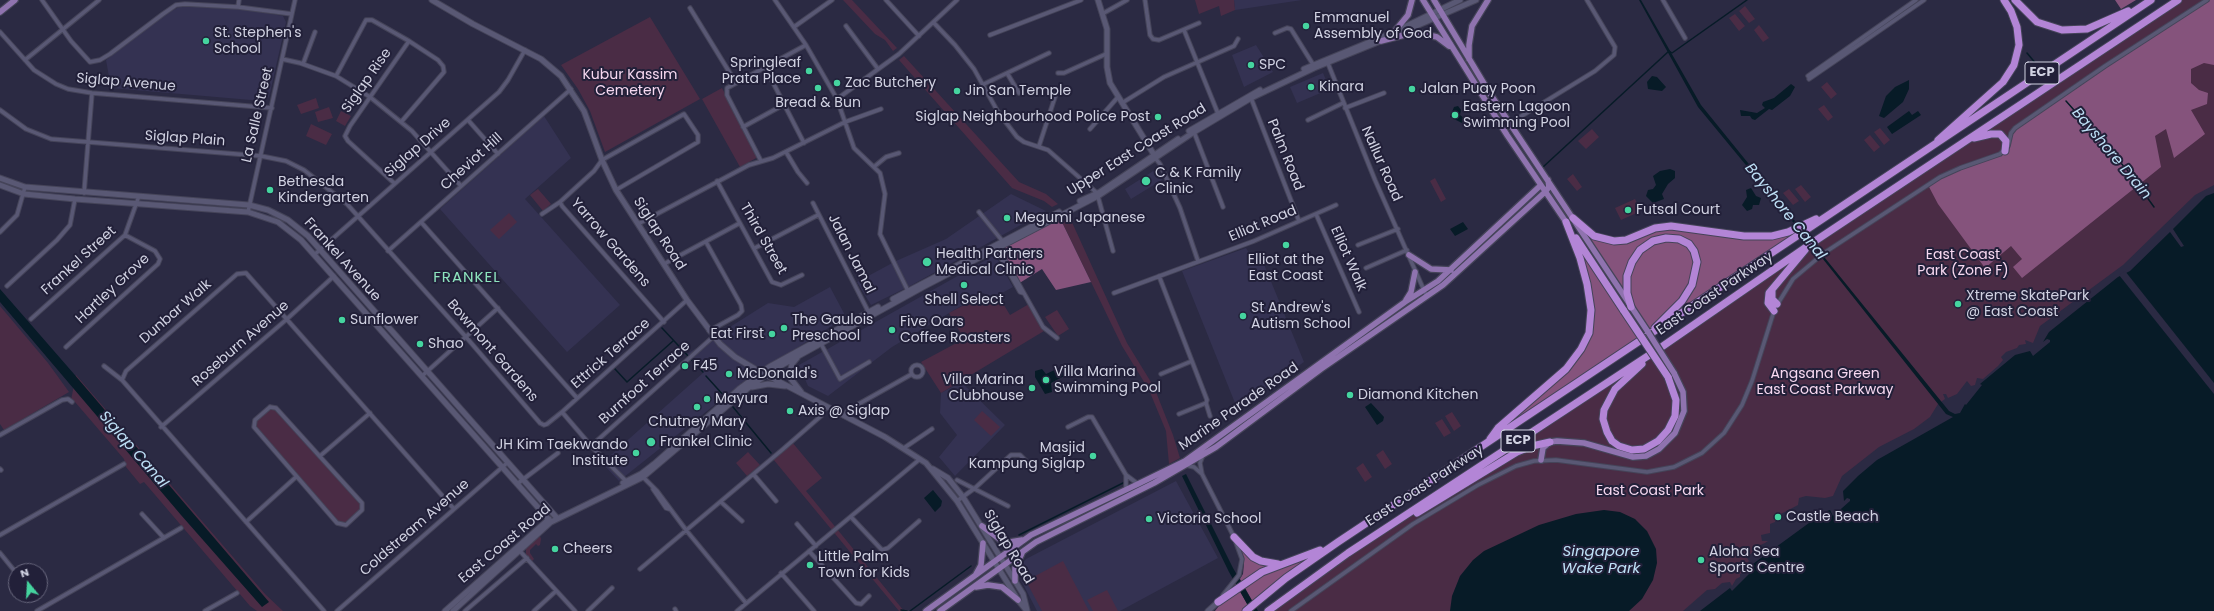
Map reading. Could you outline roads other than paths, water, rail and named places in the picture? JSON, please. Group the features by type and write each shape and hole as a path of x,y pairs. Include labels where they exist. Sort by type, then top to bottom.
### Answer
{"highway":[{"path":"1933,147 1942,135 2003,82 2014,65 2019,45 2017,27 2011,11 2004,0"},
{"path":"2015,0 2041,25 2072,31 2097,26 2147,0"},
{"name":"East Coast Parkway","path":"1251,607 1286,578 1338,542 1649,336 1801,229 1844,205 1933,147 2151,0"},
{"name":"East Coast Parkway","path":"1268,611 1372,536 1671,340 1810,245 2178,0"},
{"path":"1969,140 1999,134 2005,140 2005,151"},
{"path":"1573,218 1593,235 1614,241 1626,240 1650,229 1663,226 1685,227 1760,236 1783,234 1801,229"},
{"path":"1566,222 1624,311 1671,375 1676,405 1673,422 1665,435 1653,445 1639,450 1626,449 1614,442 1607,432 1603,419 1604,410 1609,398 1625,379 1665,348 1671,340"},
{"path":"1488,442 1498,428 1566,369 1581,349 1589,333 1591,310 1587,284 1580,258 1566,222"},
{"path":"1631,307 1627,290 1627,276 1632,262 1640,250 1652,241 1666,238 1679,239 1690,245 1697,262 1691,288 1682,301 1649,336"},
{"path":"1776,307 1772,299 1772,287 1800,258 1810,245"},
{"path":"1372,536 1411,516 1517,452 1532,446 1550,442"},
{"path":"1234,537 1253,557 1267,563 1283,564"},
{"path":"1218,602 1233,588 1262,572 1338,542"}],"main road":[{"path":"0,12 15,0"},
{"name":"Siglap Road","path":"432,0 473,24 545,62 561,76 571,89 584,111 601,162 616,190 687,300 720,344 735,357 763,373 921,458 931,468 957,501 1018,600 1027,611"},
{"path":"1098,0 1107,29 1106,54 1108,79 1155,157"},
{"path":"1394,32 1408,15 1412,0"},
{"path":"1423,0 1451,47 1566,222"},
{"path":"1434,0 1469,61 1631,307 1671,375 1683,392 1683,415 1674,435 1656,451 1646,456 1633,457 1584,442 1550,442 1542,449 1541,460"},
{"name":"Upper East Coast Road","path":"1362,47 1381,41 1441,12 1460,0"},
{"name":"Upper East Coast Road","path":"1441,12 1476,0"},
{"path":"1469,61 1469,45 1472,26 1488,0"},
{"name":"Upper East Coast Road","path":"870,314 1004,242 1098,195 1193,130 1249,95 1433,16"},
{"path":"1381,41 1402,34 1423,32 1437,37 1451,47"},
{"name":"Upper East Coast Road","path":"1218,115 1314,66"},
{"name":"Frankel Avenue","path":"0,178 25,187 84,193 249,205 268,210 288,220 308,236 555,517"},
{"path":"1545,192 1549,186 1548,180"},
{"name":"Frankel Avenue","path":"0,185 24,194 248,212 266,217 284,226 334,276 550,521"},
{"name":"Marine Parade Road","path":"926,611 1024,539 1185,461 1451,270 1541,185"},
{"name":"Marine Parade Road","path":"940,611 1041,539 1154,483 1203,455 1321,369 1427,297 1456,274 1545,192"},
{"path":"1408,253 1430,269 1451,270"},
{"path":"1405,302 1411,292 1415,272"},
{"name":"East Coast Road","path":"642,476 763,373 819,340 870,314"},
{"name":"East Coast Road","path":"453,611 555,517 642,476 747,389 763,373 800,354 819,340"},
{"path":"800,354 792,364 790,370 791,379 801,393"},
{"path":"747,389 768,384 789,387"},
{"name":"Siglap Road","path":"931,468 948,478 964,497 1023,594 1027,611"},
{"path":"982,526 1002,541 1010,542 1024,539"},
{"path":"975,576 981,564 983,543"},
{"name":"East Coast Road","path":"445,611 519,549"},
{"path":"1015,580 1015,568 1023,551"},
{"path":"975,587 988,584 1002,587 1018,600"},
{"path":"1208,611 1218,602"}],"street":[{"path":"42,0 62,29 87,60 97,62 176,5 185,4 238,7 292,14"},
{"path":"25,60 99,0"},
{"path":"238,7 239,0"},
{"name":"La Salle Street","path":"248,212 295,0"},
{"path":"775,0 806,45 837,99 857,153 875,166 880,173 885,191 880,234 909,293"},
{"path":"794,27 832,0"},
{"path":"886,0 920,36"},
{"path":"990,35 1080,0"},
{"path":"1102,14 1127,0"},
{"path":"1145,0 1150,35 1153,39 1159,40 1199,23"},
{"path":"1520,117 1595,71 1614,56 1615,46 1587,0"},
{"path":"1664,0 1685,38"},
{"path":"1916,0 1809,78 1924,0"},
{"path":"1291,611 1372,551 1429,514 1502,472 1522,464 1541,460 1564,461 1647,472 1674,467 1702,453 1724,433 1742,406 1752,381 1776,307 1793,279 1824,253 1934,181 1953,170 1995,157 2005,151 2015,128 2105,66 2207,0"},
{"path":"837,99 920,36 955,1"},
{"path":"690,8 736,83"},
{"path":"336,76 366,20 372,20 409,41 438,60 443,66 444,72 402,121"},
{"path":"934,23 955,44 984,84 998,112 1017,137 1024,142 1040,146 1048,150 1098,195"},
{"path":"846,26 878,69"},
{"path":"1275,33 1287,28 1292,28 1314,66"},
{"path":"1184,30 1196,64 1218,115"},
{"name":"Siglap Avenue","path":"0,32 34,70 56,84 92,93 272,108"},
{"path":"303,64 315,32"},
{"path":"1122,104 1164,77 1234,46 1238,39"},
{"name":"Siglap Rise","path":"394,183 371,160 348,142 345,136 409,41"},
{"path":"761,161 727,95 727,88 806,45"},
{"name":"Siglap Drive","path":"314,255 394,183 468,120 502,88 524,50"},
{"path":"984,84 1049,53"},
{"path":"1058,73 1064,73 1106,54"},
{"path":"282,59 303,64 336,76 370,97 402,121 432,151 461,186"},
{"name":"Nallur Road","path":"1327,61 1375,180 1427,297"},
{"path":"765,67 804,143"},
{"path":"1007,73 1019,93"},
{"name":"Cheviot Hill","path":"388,252 571,89"},
{"path":"84,193 92,93"},
{"path":"1345,108 1384,93"},
{"path":"1040,146 1056,94"},
{"path":"1090,129 1118,97"},
{"name":"Palm Road","path":"1250,98 1299,221"},
{"path":"1308,120 1343,103"},
{"path":"743,127 785,104"},
{"path":"638,224 718,181 761,161 786,152 845,122 881,109"},
{"name":"Siglap Plain","path":"0,110 14,121 38,135 59,140 261,156 286,161 311,174 341,198 357,217"},
{"name":"Yarrow Gardens","path":"616,190 696,144 699,140 683,113 601,162 560,202 664,322"},
{"path":"468,120 498,154"},
{"path":"1193,130 1224,207"},
{"path":"786,152 798,172 807,183"},
{"path":"875,166 886,157 899,153"},
{"path":"1155,157 1180,208 1198,261"},
{"name":"Third Street","path":"718,181 774,284 781,285 802,275"},
{"path":"0,232 17,215 25,187"},
{"name":"Upper East Coast Road","path":"1098,195 1113,251"},
{"name":"Frankel Street","path":"31,319 125,235 139,196"},
{"path":"7,286 57,240 70,225 75,199"},
{"path":"542,214 560,202"},
{"name":"Jalan Jamal","path":"812,203 870,314"},
{"name":"Elliot Road","path":"1114,293 1254,240 1336,205"},
{"path":"979,212 1004,242"},
{"name":"Elliot Walk","path":"1316,214 1359,312"},
{"path":"755,248 818,215"},
{"name":"Bowmont Gardens","path":"357,217 466,337 540,423 547,424"},
{"path":"421,222 577,398"},
{"path":"664,264 740,223"},
{"path":"1358,244 1398,229"},
{"name":"Hartley Grove","path":"66,347 158,264 160,259 155,251 125,235"},
{"path":"706,242 741,305 742,311 738,315 709,330"},
{"path":"997,247 1043,327 1057,338"},
{"path":"1366,268 1408,253"},
{"name":"Dunbar Walk","path":"122,380 126,370 237,274 246,273 454,509"},
{"name":"Roseburn Avenue","path":"161,427 287,319 334,276"},
{"path":"1159,276 1207,400 1206,403 1210,416"},
{"name":"Ettrick Terrace","path":"547,424 664,322 687,300"},
{"path":"422,376 498,308"},
{"name":"Burnfoot Terrace","path":"591,446 714,336"},
{"path":"819,340 840,380 869,362"},
{"path":"1161,374 1192,361"},
{"path":"104,366 122,380 161,427 324,611"},
{"path":"844,416 848,410 912,374"},
{"path":"0,435 62,400 68,399 72,402"},
{"path":"1179,414 1206,403"},
{"path":"640,569 754,475 816,420 826,406"},
{"path":"270,407 276,408 362,503 362,510 346,525 338,523 296,477 255,428 254,420 270,407"},
{"path":"562,412 591,446 627,482"},
{"path":"320,456 370,413"},
{"path":"1068,427 1089,417 1093,418 1126,475 1138,484"},
{"path":"904,448 932,428"},
{"path":"517,484 558,453"},
{"path":"957,501 976,488 1011,455 1020,455 1026,461"},
{"path":"1203,455 1200,463 1202,474 1234,537 1242,559 1239,575 1233,588"},
{"path":"737,611 921,458"},
{"name":"Coldstream Avenue","path":"337,611 507,463"},
{"path":"0,535 124,464"},
{"path":"1185,465 1194,467 1202,474"},
{"path":"754,475 776,501"},
{"path":"1126,475 1126,490"},
{"path":"642,476 653,489 657,491 686,530 746,603"},
{"path":"246,522 296,477"},
{"name":"Siglap Road","path":"957,480 976,488 1008,506"},
{"path":"721,502 742,521"},
{"path":"142,514 164,538"},
{"path":"851,517 882,550 888,548 919,521"},
{"path":"797,524 816,546"},
{"path":"37,611 181,528"},
{"path":"519,549 576,611"},
{"path":"809,551 856,603 861,604 869,596"},
{"path":"0,553 8,563"},
{"path":"465,611 527,558"},
{"path":"781,573 814,611"},
{"path":"588,611 612,588"},
{"path":"534,611 556,591"},
{"path":"205,611 237,593"}],"water":[{"name":"Bayshore Canal","path":"1639,0 1641,0 1701,105 1949,411 1955,414 1960,413 1965,404 1966,405 1982,385 1980,384 2015,355 2030,351 2033,356 2050,342 2050,340 2047,339 2043,342 2049,332 2118,277 2130,271 2170,232 2181,247 2184,246 2173,229 2206,196 2214,193 2214,611 1700,611 1730,588 1732,591 1749,574 1749,572 1745,571 1746,569 1824,512 1830,510 1833,516 1850,501 1850,499 1847,498 1844,501 1843,491 1877,460 1953,417 1946,414 1811,244 1698,107"},
{"path":"1652,76 1657,77 1666,87 1662,91 1648,89 1647,82"},
{"path":"1909,80 1909,89 1903,102 1884,118 1879,116 1886,96 1895,87"},
{"path":"1791,84 1795,87 1790,96 1772,110 1769,109 1755,120 1750,116 1741,116 1740,110 1757,113 1765,108 1762,105 1763,102 1774,98"},
{"name":"Eastern Lagoon Swimming Pool","path":"1458,106 1461,110 1460,115 1465,119 1462,123 1450,117 1454,107"},
{"path":"1909,111 1912,115 1918,111 1921,115 1892,134 1887,127"},
{"path":"1670,169 1675,171 1675,178 1668,184 1662,194 1664,199 1653,203 1646,196 1648,190 1653,189 1656,185 1653,176 1660,171"},
{"path":"1751,188 1756,196 1761,198 1759,205 1753,205 1752,209 1747,211 1742,205 1747,197 1746,190"},
{"path":"1463,222 1468,229 1455,236 1450,229"},
{"name":"Siglap Canal","path":"0,289 269,602 262,607 181,515 0,302"},
{"name":"Villa Marina Swimming Pool","path":"1061,367 1066,375 1051,383 1052,392 1045,394 1035,377 1035,371 1042,369 1046,374"},
{"path":"1371,403 1384,417 1383,421 1377,425 1365,407"},
{"path":"1186,474 1233,568 1258,611 1251,611 1229,572 1182,476"},
{"path":"933,490 942,501 941,506 935,512 924,498"},
{"name":"Singapore Wake Park","path":"1604,510 1620,512 1635,519 1647,531 1656,549 1657,563 1653,580 1642,599 1629,611 1450,611 1452,596 1460,576 1473,560 1484,551 1539,525 1576,514"}],"waterway":[{"path":"1543,167 1669,51 1672,53 1747,0"},
{"name":"Bayshore Drain","path":"2027,53 2037,65"},
{"name":"Bayshore Drain","path":"2066,101 2128,171 2154,207"},
{"path":"662,328 703,372"},
{"path":"615,369 627,382 673,341"},
{"path":"706,376 725,397"},
{"path":"733,407 771,453"},
{"path":"1019,535 1125,482"},
{"path":"910,611 971,566"},
{"path":"901,610 907,611"}],"place":[{"name":"Emmanuel Assembly of God","path":"1306,26"},
{"name":"St. Stephen's School","path":"206,41"},
{"name":"SPC","path":"1251,65"},
{"name":"Springleaf Prata Place","path":"809,71"},
{"name":"Zac Butchery","path":"837,83"},
{"name":"Kinara","path":"1311,87"},
{"name":"Bread & Bun","path":"818,88"},
{"name":"Jalan Puay Poon","path":"1412,89"},
{"name":"Jin San Temple","path":"957,91"},
{"name":"Eastern Lagoon Swimming Pool","path":"1455,115"},
{"name":"Siglap Neighbourhood Police Post","path":"1158,117"},
{"name":"C & K Family Clinic","path":"1146,181"},
{"name":"Bethesda Kindergarten","path":"270,190"},
{"name":"Futsal Court","path":"1628,210"},
{"name":"Megumi Japanese","path":"1007,218"},
{"name":"Elliot at the East Coast","path":"1286,245"},
{"name":"Health Partners Medical Clinic","path":"927,262"},
{"name":"Shell Select","path":"964,285"},
{"name":"Xtreme SkatePark @ East Coast","path":"1958,304"},
{"name":"St Andrew's Autism School","path":"1243,316"},
{"name":"Sunflower","path":"342,320"},
{"name":"The Gaulois Preschool","path":"784,328"},
{"name":"Five Oars Coffee Roasters","path":"892,330"},
{"name":"Eat First","path":"772,334"},
{"name":"Shao","path":"420,344"},
{"name":"F45","path":"685,366"},
{"name":"McDonald's","path":"729,374"},
{"name":"Villa Marina Swimming Pool","path":"1046,380"},
{"name":"Villa Marina Clubhouse","path":"1032,388"},
{"name":"Diamond Kitchen","path":"1350,395"},
{"name":"Mayura","path":"707,399"},
{"name":"Chutney Mary","path":"697,407"},
{"name":"Axis @ Siglap","path":"790,411"},
{"name":"Frankel Clinic","path":"651,442"},
{"name":"JH Kim Taekwando Institute","path":"636,453"},
{"name":"Masjid Kampung Siglap","path":"1093,456"},
{"name":"Castle Beach","path":"1778,517"},
{"name":"Victoria School","path":"1149,519"},
{"name":"Cheers","path":"555,549"},
{"name":"Aloha Sea Sports Centre","path":"1701,560"},
{"name":"Little Palm Town for Kids","path":"810,565"}],"district":[{"name":"FRANKEL","path":"467,278"}],"park label":[{"name":"Kubur Kassim Cemetery","path":"630,84"},
{"name":"East Coast Park (Zone F)","path":"1963,264"},
{"name":"Angsana Green East Coast Parkway","path":"1825,382"},
{"name":"East Coast Park","path":"1650,491"}]}
